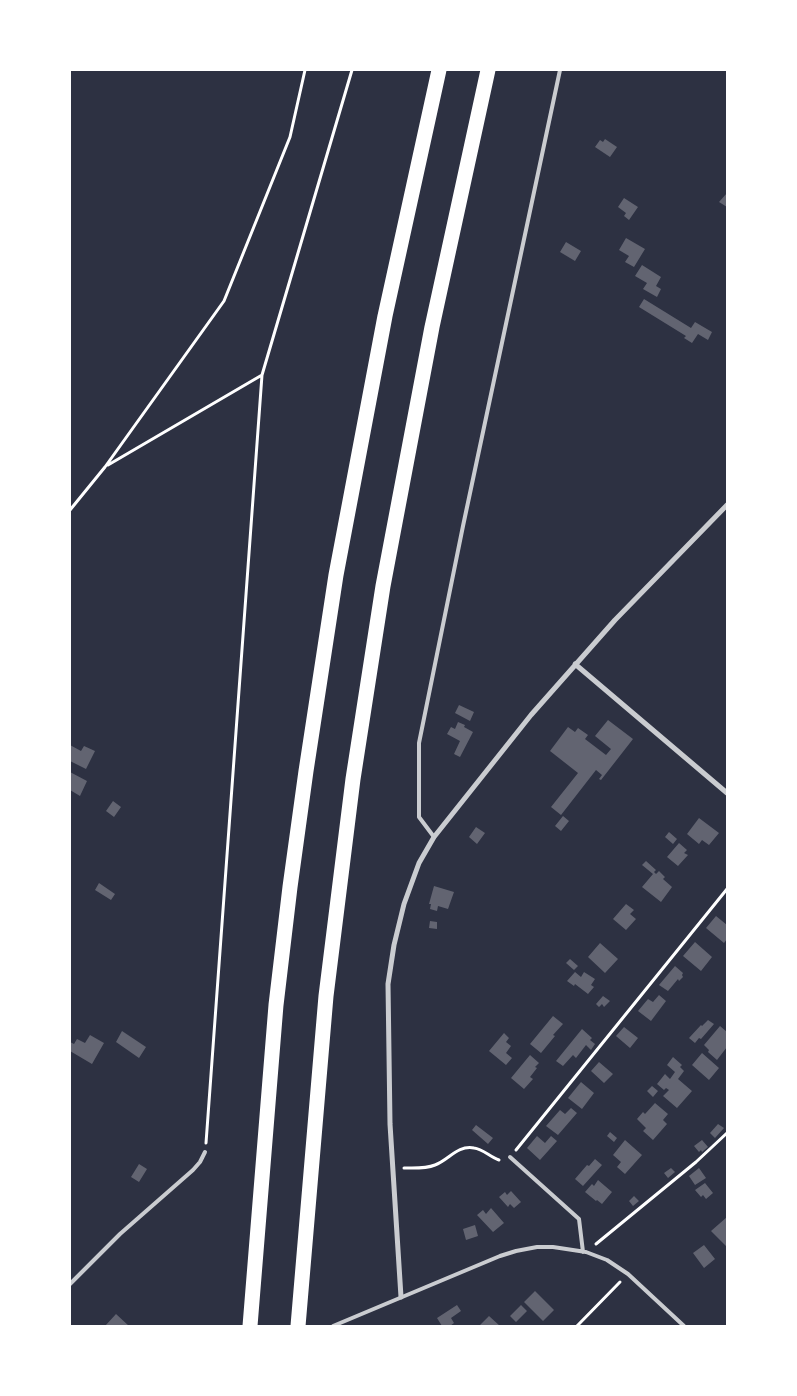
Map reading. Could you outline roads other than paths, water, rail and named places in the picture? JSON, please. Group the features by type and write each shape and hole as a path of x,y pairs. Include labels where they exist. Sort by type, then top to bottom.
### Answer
{"highway":[{"path":"250,1326 276,1005 306,771 336,575 381,335 439,70"},
{"path":"298,1326 326,996 355,769 383,586 432,327 488,70"}],"street":[{"path":"401,1297 390,1115 388,984 394,945 404,904 419,863 434,837 531,715 616,620 727,505"},
{"path":"575,664 727,793"}],"lane":[{"path":"434,837 419,817 419,743 560,70"},
{"path":"70,1284 120,1234 193,1170 205,1152"},
{"path":"510,1157 579,1219 584,1252"},
{"path":"332,1326 500,1256 537,1247 554,1247 584,1252 607,1260 628,1274 684,1326"}]}
